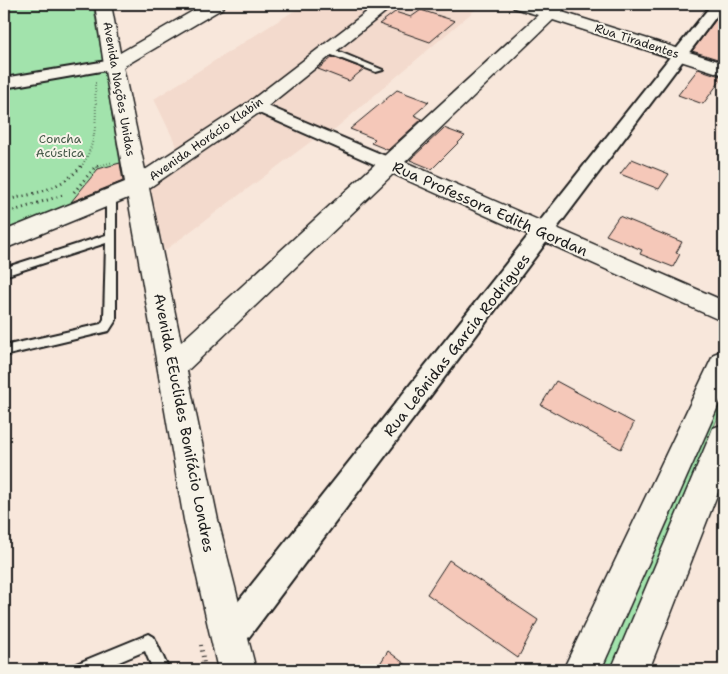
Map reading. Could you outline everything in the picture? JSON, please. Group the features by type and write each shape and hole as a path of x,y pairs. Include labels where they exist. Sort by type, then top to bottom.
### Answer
{"main road":[{"name":"Avenida Nações Unidas","path":"103,4 113,65 128,186"},
{"path":"113,65 217,4"},
{"name":"Avenida Horácio Klabin","path":"4,240 128,186 256,106 387,4"},
{"name":"Rua Tiradentes","path":"520,4 555,8 724,69"},
{"path":"172,368 555,8"},
{"name":"Rua Professora Edith Gordan","path":"389,164 724,312"},
{"name":"Avenida EEuclides Bonifácio Londres","path":"128,186 172,368 201,520 237,670"},
{"path":"582,670 724,362"},
{"path":"630,670 724,438"}],"street":[{"name":"Rua Leônidas Garcia Rodrigues","path":"229,638 544,233 719,4"},
{"path":"4,83 113,65"},
{"name":"Rua Professora Edith Gordan","path":"256,106 389,164"}],"lane":[{"path":"327,50 379,70"},
{"path":"4,351 105,328 110,320 112,238 128,186"},
{"path":"4,272 112,238"},
{"path":"82,670 149,642 161,670"}],"path":[{"path":"4,200 66,183 87,162 94,140 95,84 102,82"},
{"path":"4,214 74,192 95,167 118,161"},
{"path":"87,162 95,167"}],"shaded area":[{"path":"305,4 383,4 250,104 178,149 154,99"},
{"path":"395,4 482,4 329,134 260,105"},
{"path":"256,108 313,140 164,251 149,182"}],"green space":[{"name":"Concha Acústica","path":"4,4 93,4 123,180 4,237"},
{"path":"724,387 724,403 611,670 600,670"}],"building":[{"path":"724,9 724,61 692,51"},
{"path":"421,10 455,21 430,42 379,24 395,12 411,17"},
{"path":"333,57 364,69 349,81 318,69"},
{"path":"698,69 723,77 703,104 678,95"},
{"path":"397,90 429,102 414,115 422,119 388,150 371,143 375,139 350,129"},
{"path":"444,128 465,136 432,169 410,160"},
{"path":"632,159 669,174 659,189 620,174"},
{"path":"120,163 123,181 71,202 98,169"},
{"path":"619,216 682,242 676,253 680,254 673,267 640,254 642,250 606,235"},
{"path":"556,381 634,423 621,449 541,405"},
{"path":"449,560 538,620 518,658 427,594"},
{"path":"388,651 413,670 376,670"}]}
